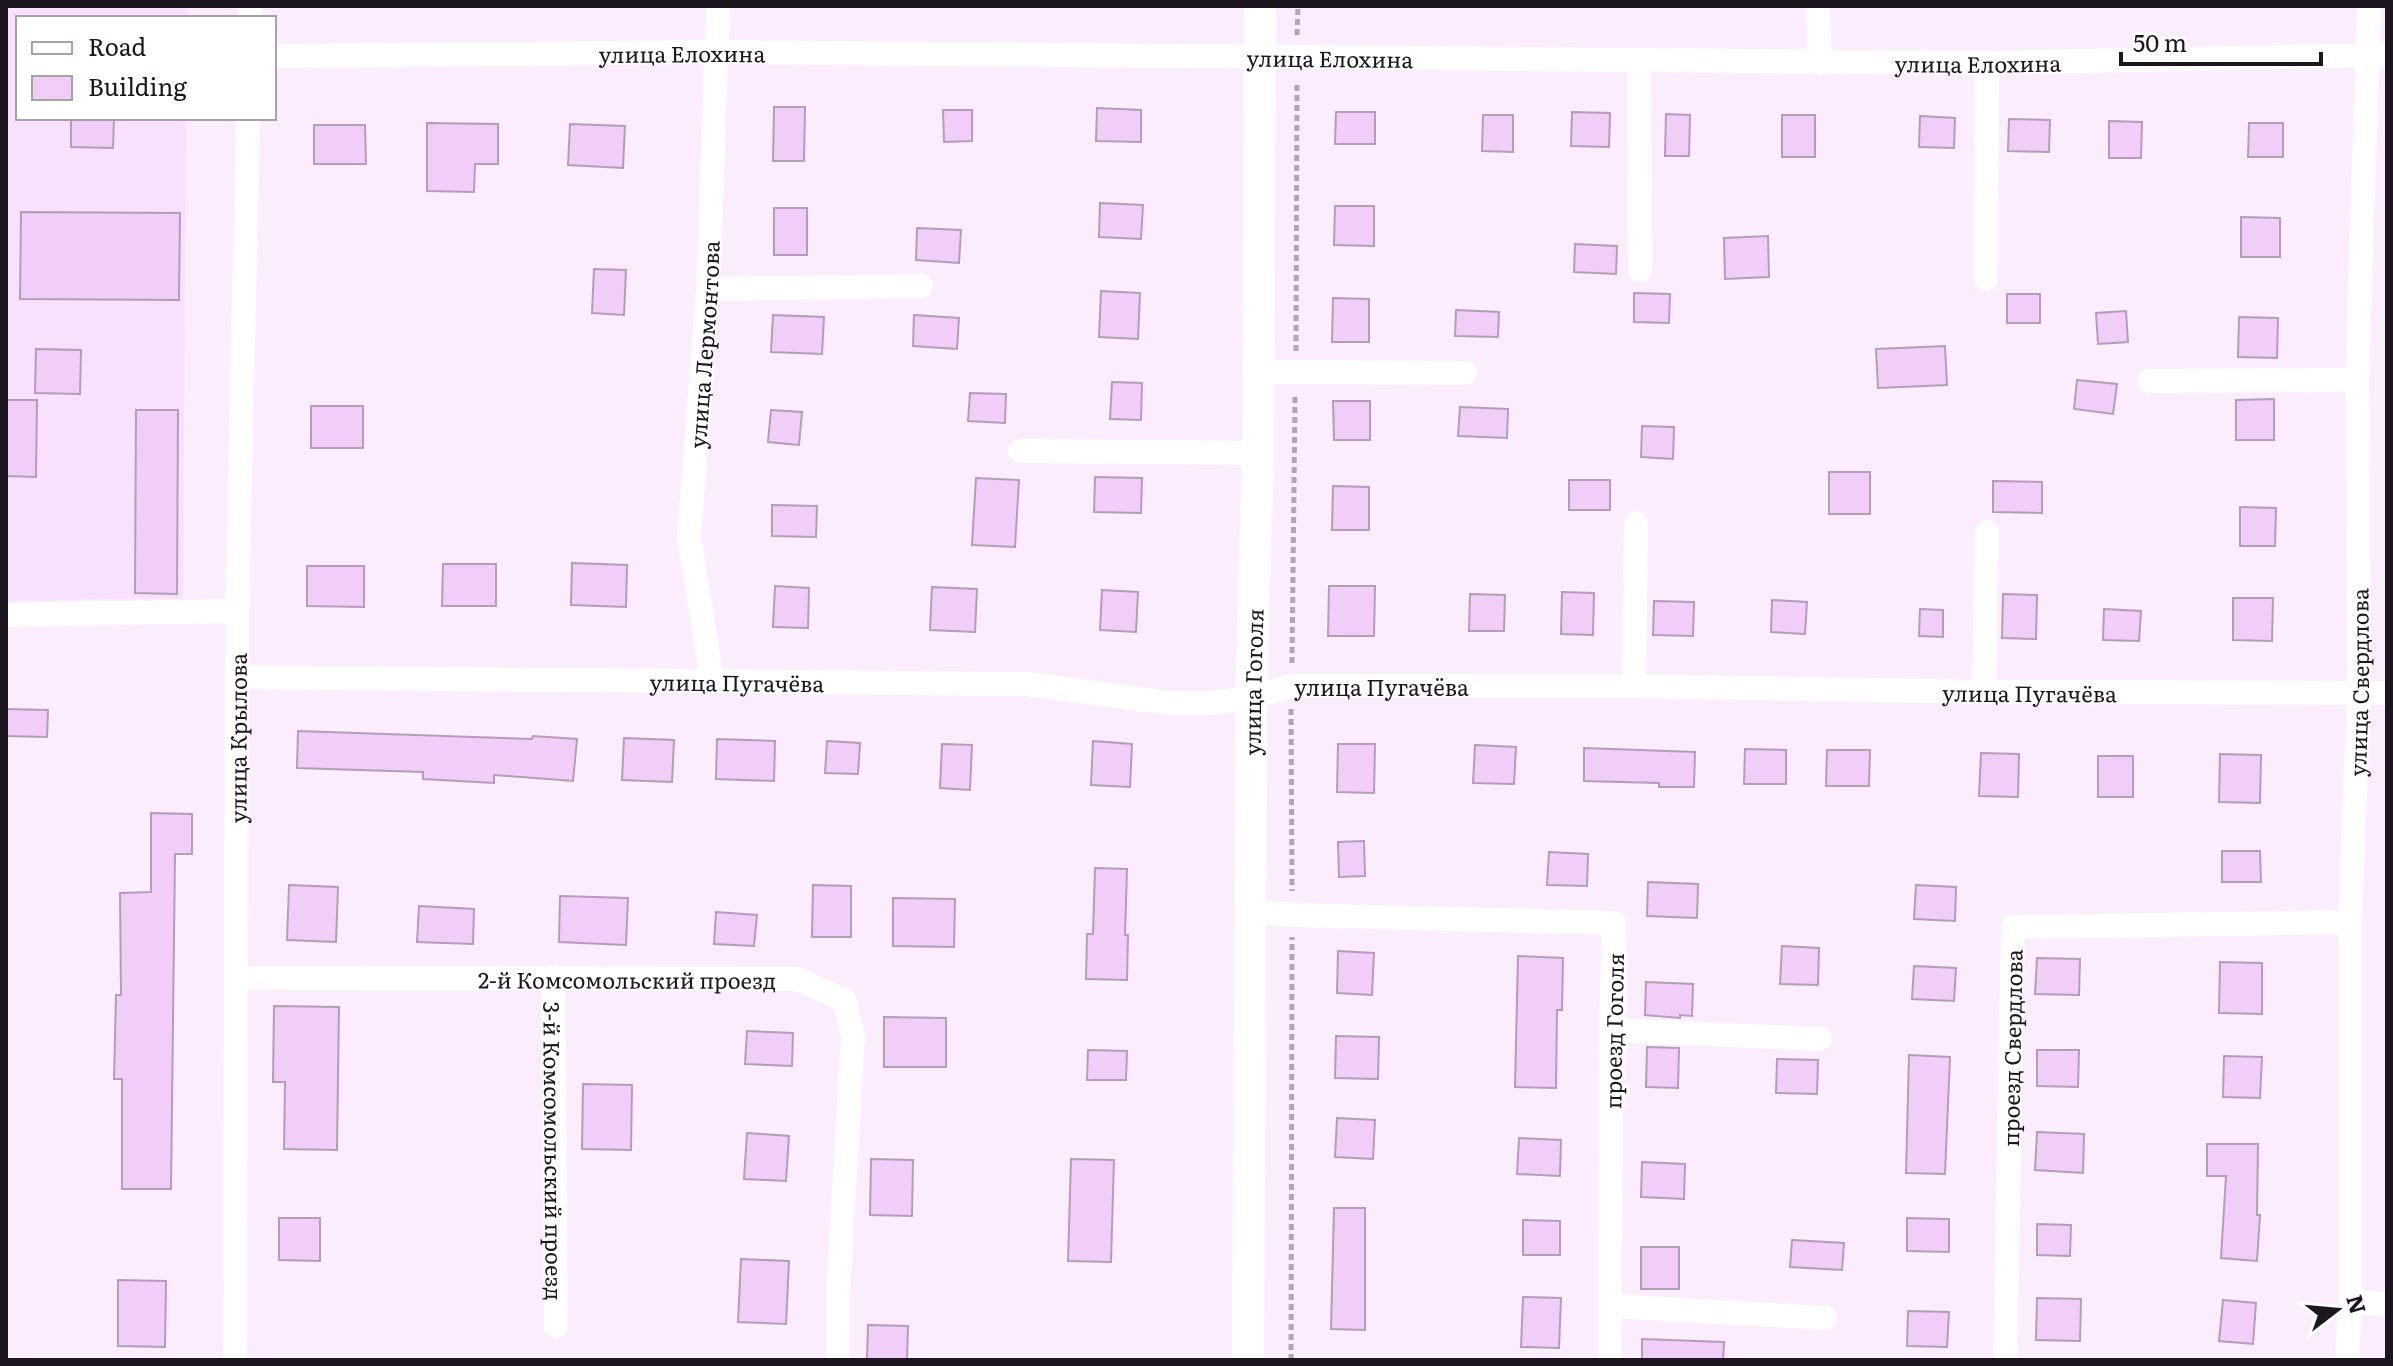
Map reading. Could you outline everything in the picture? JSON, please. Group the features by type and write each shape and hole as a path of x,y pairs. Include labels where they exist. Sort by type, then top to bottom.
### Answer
{"street":[{"name":"улица Лермонтова","path":"712,680 689,536 708,289 718,6"},
{"name":"улица Гоголя","path":"1248,1360 1251,698 1258,453 1260,6"},
{"path":"1818,6 1820,63"},
{"name":"улица Свердлова","path":"2347,1360 2350,1302 2350,922 2359,692 2357,380 2378,55 2369,6"},
{"name":"улица Елохина","path":"276,56 717,52 1987,63 2378,55"},
{"path":"1639,61 1640,270"},
{"path":"1986,279 1987,63"},
{"name":"улица Крылова","path":"235,1360 237,611 248,120"},
{"path":"708,289 921,286"},
{"path":"1259,372 1465,373"},
{"path":"2149,381 2357,380"},
{"path":"1020,451 1258,453"},
{"path":"1634,686 1636,523"},
{"path":"1984,692 1987,532"},
{"path":"6,615 237,611"},
{"name":"улица Пугачёва","path":"237,677 1028,684 1168,703 1210,703 1251,698 1291,686 2387,693"},
{"name":"проезд Гоголя","path":"1250,911 1292,915 1614,923 1610,1360"},
{"name":"проезд Свердлова","path":"2005,1360 2013,927 2350,922"},
{"name":"3-й Комсомольский проезд","path":"553,977 556,1326"},
{"name":"2-й Комсомольский проезд","path":"237,978 797,979 844,1000 853,1036 838,1292 838,1360"},
{"path":"1611,1030 1820,1039"},
{"path":"2350,1302 2387,1304"},
{"path":"1612,1306 1825,1318"}],"shaded area":[{"path":"6,6 187,6 187,16 16,16 16,120 186,120 183,598 6,601"}],"building":[{"path":"774,107 805,107 804,161 773,161"},
{"path":"1097,108 1141,110 1141,142 1096,141"},
{"path":"943,110 972,110 972,141 944,142"},
{"path":"1336,112 1375,112 1375,144 1335,144"},
{"path":"1572,112 1610,113 1609,147 1571,146"},
{"path":"1666,114 1690,115 1689,156 1665,156"},
{"path":"1483,115 1513,115 1513,152 1482,151"},
{"path":"1782,115 1815,115 1815,157 1782,157"},
{"path":"1920,116 1955,118 1954,148 1919,147"},
{"path":"2009,119 2050,120 2049,152 2008,151"},
{"path":"71,120 114,120 113,148 71,147"},
{"path":"2109,121 2142,122 2141,158 2109,158"},
{"path":"427,123 498,124 498,164 475,164 474,192 427,191"},
{"path":"2249,123 2283,123 2283,157 2248,157"},
{"path":"570,124 625,126 623,168 568,165"},
{"path":"314,125 365,125 366,164 314,164"},
{"path":"1100,203 1143,205 1141,239 1099,237"},
{"path":"1335,206 1374,206 1374,246 1334,245"},
{"path":"774,208 807,208 807,255 774,255"},
{"path":"21,212 180,213 179,300 20,299"},
{"path":"2241,217 2280,218 2280,257 2241,257"},
{"path":"917,228 961,230 959,263 916,260"},
{"path":"1768,236 1769,277 1725,279 1724,238"},
{"path":"1575,244 1617,246 1616,274 1574,272"},
{"path":"594,269 626,270 624,315 592,313"},
{"path":"1101,291 1140,293 1138,339 1099,337"},
{"path":"1634,293 1670,294 1669,323 1634,322"},
{"path":"2007,294 2040,294 2040,323 2007,323"},
{"path":"1333,298 1369,299 1369,342 1332,342"},
{"path":"1456,310 1499,312 1498,337 1455,336"},
{"path":"2126,311 2128,342 2098,344 2096,313"},
{"path":"773,315 824,317 822,354 771,352"},
{"path":"914,315 959,318 957,349 913,346"},
{"path":"2239,317 2278,318 2277,358 2238,357"},
{"path":"1945,346 1947,385 1878,388 1876,349"},
{"path":"36,349 81,350 80,394 35,393"},
{"path":"2077,380 2117,384 2113,414 2074,409"},
{"path":"1112,382 1142,383 1141,420 1110,419"},
{"path":"970,393 1006,394 1005,423 968,421"},
{"path":"2274,399 2274,440 2236,440 2236,400"},
{"path":"6,400 37,400 36,477 6,476"},
{"path":"1333,401 1370,401 1370,440 1334,440"},
{"path":"311,406 363,406 363,448 311,448"},
{"path":"1460,407 1508,409 1507,438 1458,436"},
{"path":"136,410 178,410 177,594 135,593"},
{"path":"771,410 802,412 799,445 768,442"},
{"path":"1642,426 1674,427 1673,459 1641,457"},
{"path":"1829,472 1870,472 1870,514 1829,514"},
{"path":"1095,477 1142,478 1141,513 1094,512"},
{"path":"976,478 1019,480 1015,547 972,545"},
{"path":"1569,480 1610,480 1610,510 1569,510"},
{"path":"1993,481 2042,482 2042,513 1993,512"},
{"path":"1333,486 1369,487 1369,530 1332,530"},
{"path":"772,505 817,506 816,537 772,536"},
{"path":"2240,507 2276,508 2275,546 2240,546"},
{"path":"572,563 627,565 626,607 571,605"},
{"path":"443,564 496,564 496,606 442,606"},
{"path":"307,566 364,566 364,607 307,606"},
{"path":"775,586 809,588 808,628 773,627"},
{"path":"1329,586 1375,586 1374,636 1328,636"},
{"path":"932,587 977,589 975,632 930,630"},
{"path":"1102,590 1138,592 1136,632 1100,630"},
{"path":"1562,592 1594,593 1593,635 1561,634"},
{"path":"1470,594 1505,595 1504,631 1469,631"},
{"path":"2003,594 2037,595 2036,639 2002,638"},
{"path":"2233,598 2273,598 2272,641 2233,640"},
{"path":"1772,600 1807,602 1805,634 1771,632"},
{"path":"1654,601 1694,602 1693,636 1653,635"},
{"path":"1920,609 1943,610 1943,637 1919,636"},
{"path":"2104,609 2141,611 2139,641 2103,640"},
{"path":"6,709 48,710 47,737 6,736"},
{"path":"298,731 577,739 573,781 494,775 494,783 423,779 423,772 297,768"},
{"path":"624,738 674,740 672,782 622,780"},
{"path":"717,739 775,741 774,781 716,779"},
{"path":"827,741 860,743 858,774 825,773"},
{"path":"1093,741 1132,744 1130,787 1091,785"},
{"path":"942,744 972,745 970,790 940,788"},
{"path":"1338,744 1375,744 1374,793 1337,792"},
{"path":"1475,745 1516,747 1514,784 1473,783"},
{"path":"1584,748 1695,752 1694,787 1584,781"},
{"path":"1745,749 1786,750 1786,784 1744,784"},
{"path":"1827,750 1870,750 1869,786 1826,786"},
{"path":"1981,753 2019,754 2018,797 1979,796"},
{"path":"2220,754 2261,755 2260,803 2219,802"},
{"path":"2098,756 2133,756 2133,797 2098,797"},
{"path":"151,813 192,814 192,854 175,854 171,1189 122,1189 122,1079 114,1079 116,995 121,995 120,893 151,892"},
{"path":"1364,841 1365,876 1339,877 1338,842"},
{"path":"2222,851 2260,851 2261,882 2222,882"},
{"path":"1549,852 1588,854 1587,886 1547,885"},
{"path":"1095,868 1127,869 1127,980 1086,979 1087,934 1093,934"},
{"path":"1648,882 1698,884 1697,918 1647,916"},
{"path":"289,885 338,887 336,942 287,940"},
{"path":"813,885 851,886 851,937 812,937"},
{"path":"1916,885 1956,887 1955,921 1914,919"},
{"path":"560,896 628,898 626,945 559,942"},
{"path":"893,898 955,899 954,947 893,946"},
{"path":"419,906 474,909 473,944 417,942"},
{"path":"716,912 757,915 754,946 714,944"},
{"path":"1782,946 1819,948 1818,985 1780,984"},
{"path":"1338,951 1374,953 1372,995 1337,993"},
{"path":"1518,956 1563,958 1562,1010 1557,1010 1556,1088 1515,1087"},
{"path":"2037,958 2080,959 2079,995 2035,994"},
{"path":"2220,962 2262,963 2262,1014 2219,1013"},
{"path":"1914,966 1956,968 1954,1001 1912,999"},
{"path":"1646,982 1693,984 1692,1016 1645,1015"},
{"path":"274,1006 339,1007 337,1150 284,1149 285,1082 273,1082"},
{"path":"884,1017 946,1018 946,1067 884,1067"},
{"path":"747,1031 793,1033 792,1066 745,1064"},
{"path":"1336,1036 1379,1037 1378,1079 1335,1078"},
{"path":"1647,1047 1679,1048 1678,1088 1646,1087"},
{"path":"1088,1050 1127,1051 1126,1080 1087,1080"},
{"path":"2037,1050 2079,1050 2078,1087 2037,1086"},
{"path":"1909,1055 1950,1057 1945,1174 1906,1173"},
{"path":"2224,1056 2262,1057 2260,1098 2223,1097"},
{"path":"1777,1059 1818,1060 1817,1094 1776,1093"},
{"path":"583,1084 632,1085 631,1150 582,1149"},
{"path":"1337,1118 1375,1120 1373,1159 1335,1157"},
{"path":"2037,1132 2084,1134 2083,1173 2035,1170"},
{"path":"747,1133 789,1136 786,1181 744,1179"},
{"path":"1519,1138 1561,1140 1560,1176 1517,1174"},
{"path":"2207,1144 2258,1144 2257,1215 2260,1215 2257,1261 2221,1258 2226,1176 2207,1176"},
{"path":"871,1159 913,1160 912,1216 870,1215"},
{"path":"1071,1159 1114,1160 1111,1262 1068,1261"},
{"path":"1642,1162 1685,1164 1684,1199 1641,1197"},
{"path":"1334,1208 1365,1208 1365,1330 1331,1329"},
{"path":"279,1218 320,1218 320,1261 279,1260"},
{"path":"1907,1218 1949,1219 1949,1252 1907,1251"},
{"path":"1523,1220 1560,1221 1560,1255 1523,1255"},
{"path":"2037,1224 2071,1225 2070,1256 2037,1255"},
{"path":"1792,1240 1844,1243 1842,1270 1790,1267"},
{"path":"1641,1247 1679,1247 1679,1289 1641,1289"},
{"path":"741,1259 789,1261 786,1324 738,1322"},
{"path":"118,1280 166,1281 165,1347 118,1346"},
{"path":"1523,1297 1561,1298 1559,1348 1521,1347"},
{"path":"2037,1298 2081,1299 2080,1341 2036,1340"},
{"path":"2223,1300 2256,1303 2253,1344 2219,1341"},
{"path":"1908,1311 1949,1312 1947,1347 1907,1346"},
{"path":"868,1325 908,1326 907,1360 867,1360"},
{"path":"1642,1339 1724,1342 1723,1360 1642,1360"}]}
